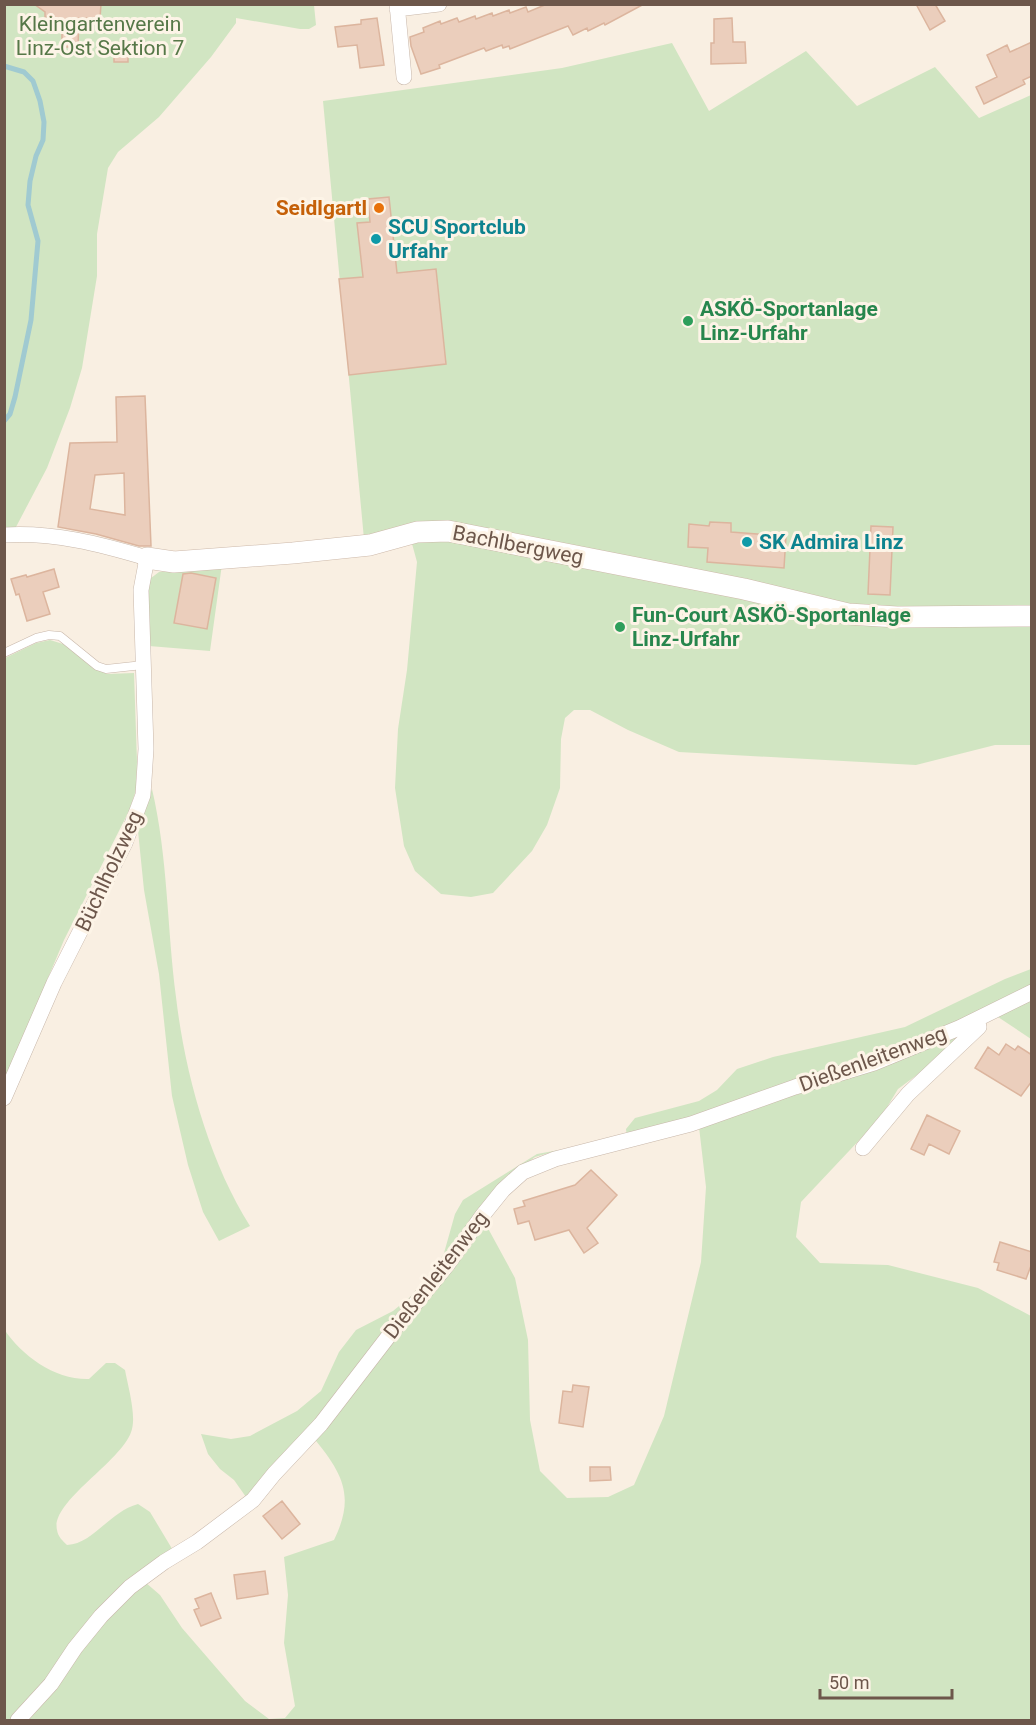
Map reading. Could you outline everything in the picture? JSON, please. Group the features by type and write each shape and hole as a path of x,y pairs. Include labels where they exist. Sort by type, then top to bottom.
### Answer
{"street":[{"path":"404,77 397,7 440,4"},
{"name":"Bachlbergweg","path":"4,535 57,537 174,562 293,553 370,544 417,532 448,531 744,589 848,614 897,617 1032,616"},
{"name":"Büchlholzweg","path":"4,1098 54,983 125,843 140,806 146,777 141,590 147,558"},
{"name":"Dießenleitenweg","path":"18,1720 51,1684 75,1648 101,1616 130,1587 197,1542 253,1500 273,1474 321,1424 448,1264 482,1216 503,1190 523,1172 555,1159 654,1134 720,1114 795,1086 874,1063 977,1019 1032,992"},
{"name":"Dießenleitenweg","path":"863,1148 909,1094 979,1027 977,1019"}],"lane":[{"path":"4,652 36,638 49,635 60,636 97,666 106,669 143,665"}],"green space":[{"name":"Kleingartenverein Linz-Ost Sektion 7","path":"5,5 314,5 316,25 309,29 300,29 236,18 236,23 211,57 159,117 118,152 108,168 97,234 97,276 82,368 70,408 47,468 16,527 5,528"},
{"name":"ASKÖ-Sportanlage Linz-Urfahr","path":"672,43 709,111 806,51 857,106 935,67 979,118 1031,95 1031,745 995,745 916,765 679,752 628,730 590,710 574,710 565,718 561,739 560,788 547,825 532,851 493,893 471,897 441,894 415,871 404,846 395,788 398,729 407,670 417,562 411,540 364,539 323,101 562,68"},
{"path":"222,564 210,651 149,646 148,586 151,578 159,572"},
{"path":"50,640 63,644 107,674 134,673 136,790 129,811 64,940 5,1080 5,658 36,643"},
{"path":"152,789 161,840 173,971 186,1056 211,1145 235,1201 250,1226 219,1241 203,1212 188,1165 172,1096 159,974 144,890 138,831"},
{"path":"1031,969 1031,988 912,1043 731,1105 627,1137 626,1129 635,1118 699,1101 717,1090 737,1069 773,1057 905,1027"},
{"path":"1031,997 1031,1039 998,1017"},
{"path":"966,1029 929,1066 898,1089 881,1117 801,1202 796,1237 820,1263 888,1265 978,1288 1031,1316 1031,1720 23,1720 105,1618 145,1582 160,1595 182,1628 245,1701 269,1719 285,1718 295,1706 284,1643 288,1595 284,1557 334,1540 344,1510 343,1485 332,1462 313,1437 484,1221 515,1278 528,1340 530,1420 540,1471 567,1498 608,1497 634,1485 664,1416 701,1262 706,1187 699,1127"},
{"path":"559,1150 535,1157 509,1177 332,1404 246,1497 234,1480 220,1469 208,1454 201,1434 231,1439 250,1436 297,1411 321,1391 339,1352 356,1330 393,1311 410,1297 436,1266 444,1253 455,1214 463,1200 537,1154"},
{"path":"4,1329 30,1357 52,1371 89,1379 106,1363 115,1363 125,1370 132,1408 132,1429 116,1454 65,1506 58,1519 57,1530 61,1539 67,1545 85,1539 118,1514 138,1504 150,1512 174,1552 11,1720 4,1720"}],"building":[{"path":"34,4 101,4 100,18 79,18 78,47 62,47 62,23 52,17 45,17 45,12"},
{"path":"547,4 644,4 605,25 604,23 588,31 587,28 573,35 568,26 510,49 509,46 503,48 502,45 486,51 484,48 421,74 410,37 424,32 423,28 440,21 441,24 457,18 459,22 492,13 493,16 509,10 510,13 526,7 528,12"},
{"path":"916,4 935,4 945,21 930,30"},
{"path":"377,18 384,65 360,68 357,45 338,47 335,27 361,24 361,20"},
{"path":"732,18 733,42 745,42 746,63 711,64 714,19"},
{"path":"1032,42 1032,76 1023,80 1025,84 984,104 976,87 997,77 987,55 1007,45 1010,52"},
{"path":"114,48 128,48 128,62 114,62"},
{"path":"389,197 397,273 436,269 446,364 349,375 339,279 363,277 357,223 370,222 368,199"},
{"path":"145,396 151,546 139,546 96,534 58,527 70,443 117,442 116,397","holes":["124,473 125,515 90,509 95,475"]},
{"name":"SK Admira Linz","path":"710,522 731,523 731,532 786,536 784,568 707,562 708,548 688,547 689,524 709,526"},
{"path":"871,526 893,527 890,595 868,594"},
{"path":"54,569 59,587 43,592 50,614 27,621 19,594 16,595 11,579"},
{"path":"191,573 216,578 207,629 174,623 183,574"},
{"path":"1006,1044 1015,1050 1018,1046 1032,1055 1032,1081 1021,1096 975,1068 988,1047 999,1055"},
{"path":"927,1115 960,1131 949,1154 929,1144 924,1155 911,1149"},
{"path":"591,1170 617,1195 587,1228 598,1243 584,1253 569,1230 535,1240 529,1221 518,1224 514,1209 525,1206 523,1201 575,1185"},
{"path":"1000,1242 1032,1252 1032,1263 1026,1279 997,1270 999,1263 994,1262"},
{"path":"573,1385 589,1387 583,1427 559,1423 563,1391 572,1392"},
{"path":"590,1467 610,1467 611,1480 590,1481"},
{"path":"282,1501 300,1524 282,1539 263,1516"},
{"path":"265,1571 268,1594 237,1599 234,1575"},
{"path":"211,1593 221,1618 201,1626 194,1610 199,1608 195,1599"}],"waterway":[{"path":"4,66 24,72 33,81 44,122 43,140 36,156 30,181 28,205 38,241 31,320 15,397 10,414 4,421"}],"place":[{"name":"Seidlgartl","path":"379,208"},
{"name":"SCU Sportclub Urfahr","path":"376,239"},
{"name":"ASKÖ-Sportanlage Linz-Urfahr","path":"688,321"},
{"name":"SK Admira Linz","path":"747,542"},
{"name":"Fun-Court ASKÖ-Sportanlage Linz-Urfahr","path":"620,627"}]}
